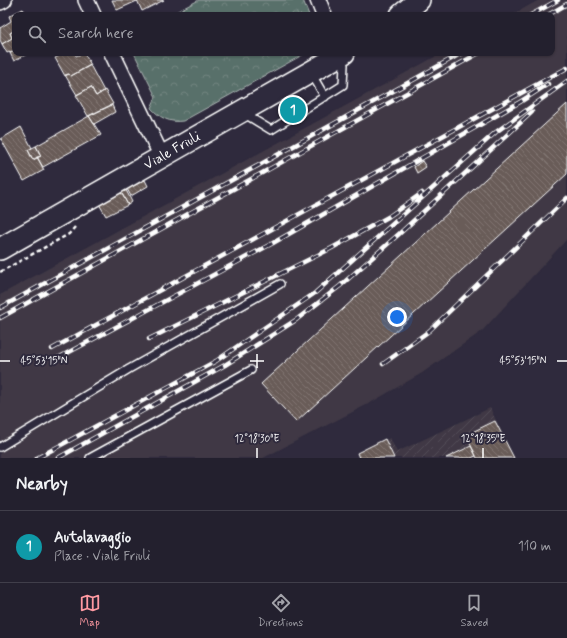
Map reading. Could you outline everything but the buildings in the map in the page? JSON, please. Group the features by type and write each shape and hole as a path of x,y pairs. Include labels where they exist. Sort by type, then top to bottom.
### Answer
{"street":[{"path":"0,2 4,0"},
{"path":"86,0 92,12"},
{"path":"318,0 323,12"},
{"path":"405,12 420,0"},
{"path":"113,56 162,157"},
{"name":"Viale Friuli","path":"0,249 338,56"}],"lane":[{"path":"241,112 271,130 343,85 344,65 342,56"},
{"path":"310,72 325,97"},
{"path":"0,446 142,361 280,284"},
{"path":"90,458 251,370"}],"shaded area":[{"path":"539,0 567,0 567,239 482,331 422,373 370,403 263,458 0,458 0,295 437,56 555,56 555,12 517,12"},
{"path":"490,408 514,458 359,458 357,453 390,438 397,452"}],"green space":[{"path":"199,0 303,0 308,12 176,12"},
{"path":"136,56 301,56 183,121 174,121 158,115 151,108 156,97"}],"railway":[{"path":"536,12 558,0"},
{"path":"553,12 567,4"},
{"path":"0,308 457,56"},
{"path":"0,318 474,56"},
{"path":"52,349 567,68"},
{"path":"37,458 216,361 315,293 496,132 567,81"},
{"path":"58,358 273,243 520,102 548,84"},
{"path":"58,458 225,365 296,320 340,286 532,112"},
{"path":"149,339 332,248 388,217 422,193"},
{"path":"383,364 429,331 567,198"}],"place":[{"name":"Autolavaggio","path":"293,110"}]}
